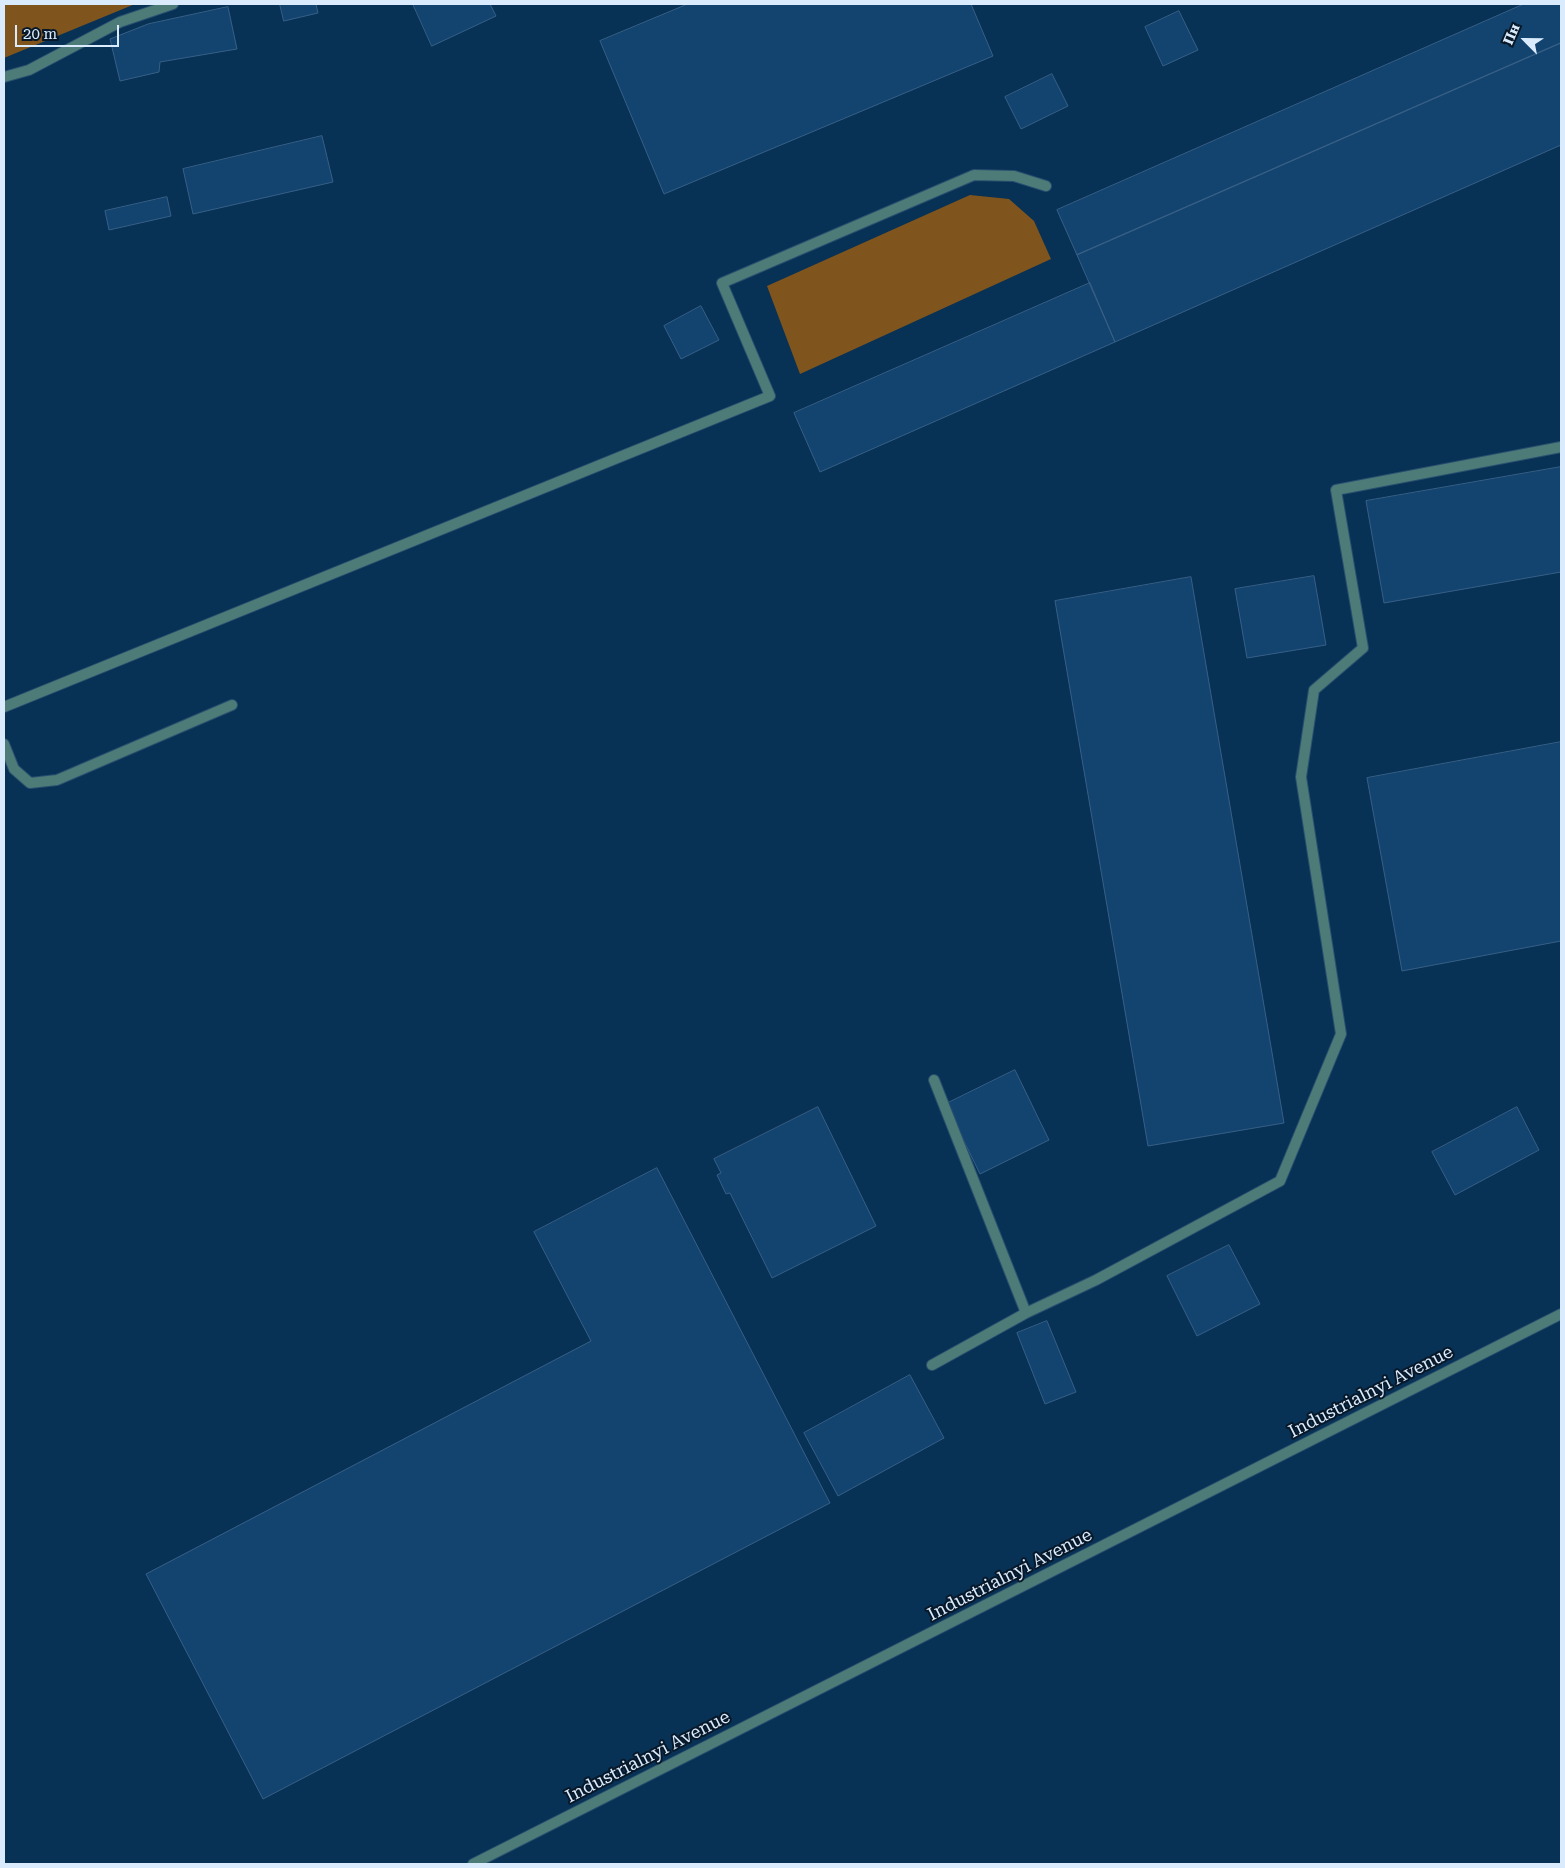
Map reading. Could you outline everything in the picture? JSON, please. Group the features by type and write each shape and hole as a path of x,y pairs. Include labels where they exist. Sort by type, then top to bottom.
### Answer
{"street":[{"path":"4,78 28,70 120,22 174,4"},
{"path":"4,707 770,396 722,283 974,175 1014,176 1046,186"},
{"path":"932,1364 1026,1313 1096,1280 1280,1181 1341,1034 1301,777 1314,690 1363,648 1336,490 1561,447"},
{"path":"4,744 14,769 30,783 58,780 232,705"},
{"path":"934,1080 1026,1313"},
{"name":"Industrialnyi Avenue","path":"473,1864 1561,1314"}],"shaded area":[{"path":"4,4 135,4 4,58"},
{"path":"970,195 1009,199 1034,221 1051,259 800,374 767,286"}],"building":[{"path":"280,4 316,4 318,13 284,21"},
{"path":"413,4 490,4 496,16 432,46"},
{"path":"688,4 971,4 993,56 664,194 600,41"},
{"path":"1524,4 1561,4 1561,43 1077,255 1057,210"},
{"path":"228,7 237,49 160,62 159,72 120,81 110,39 148,24"},
{"path":"1179,11 1198,50 1163,66 1145,27"},
{"path":"1561,43 1561,145 1115,342 1077,255"},
{"path":"1052,74 1068,106 1021,129 1005,97"},
{"path":"322,136 333,182 193,214 183,169"},
{"path":"167,197 171,216 109,230 105,211"},
{"path":"1090,283 1115,342 820,472 794,413"},
{"path":"701,306 719,340 681,359 664,326"},
{"path":"1561,467 1561,572 1384,603 1366,501"},
{"path":"1314,576 1326,645 1247,658 1235,589"},
{"path":"1191,577 1284,1123 1148,1146 1055,601"},
{"path":"1561,742 1561,941 1402,971 1367,778"},
{"path":"1015,1070 1049,1140 980,1174 946,1104"},
{"path":"818,1107 876,1226 772,1278 730,1193 726,1194 717,1175 721,1173 714,1159"},
{"path":"1517,1107 1539,1150 1455,1195 1432,1152"},
{"path":"657,1168 830,1503 263,1799 146,1574 591,1341 534,1232"},
{"path":"1229,1245 1260,1304 1197,1336 1167,1276"},
{"path":"1047,1321 1076,1392 1045,1404 1017,1333"},
{"path":"910,1375 944,1438 838,1496 804,1433"}]}
